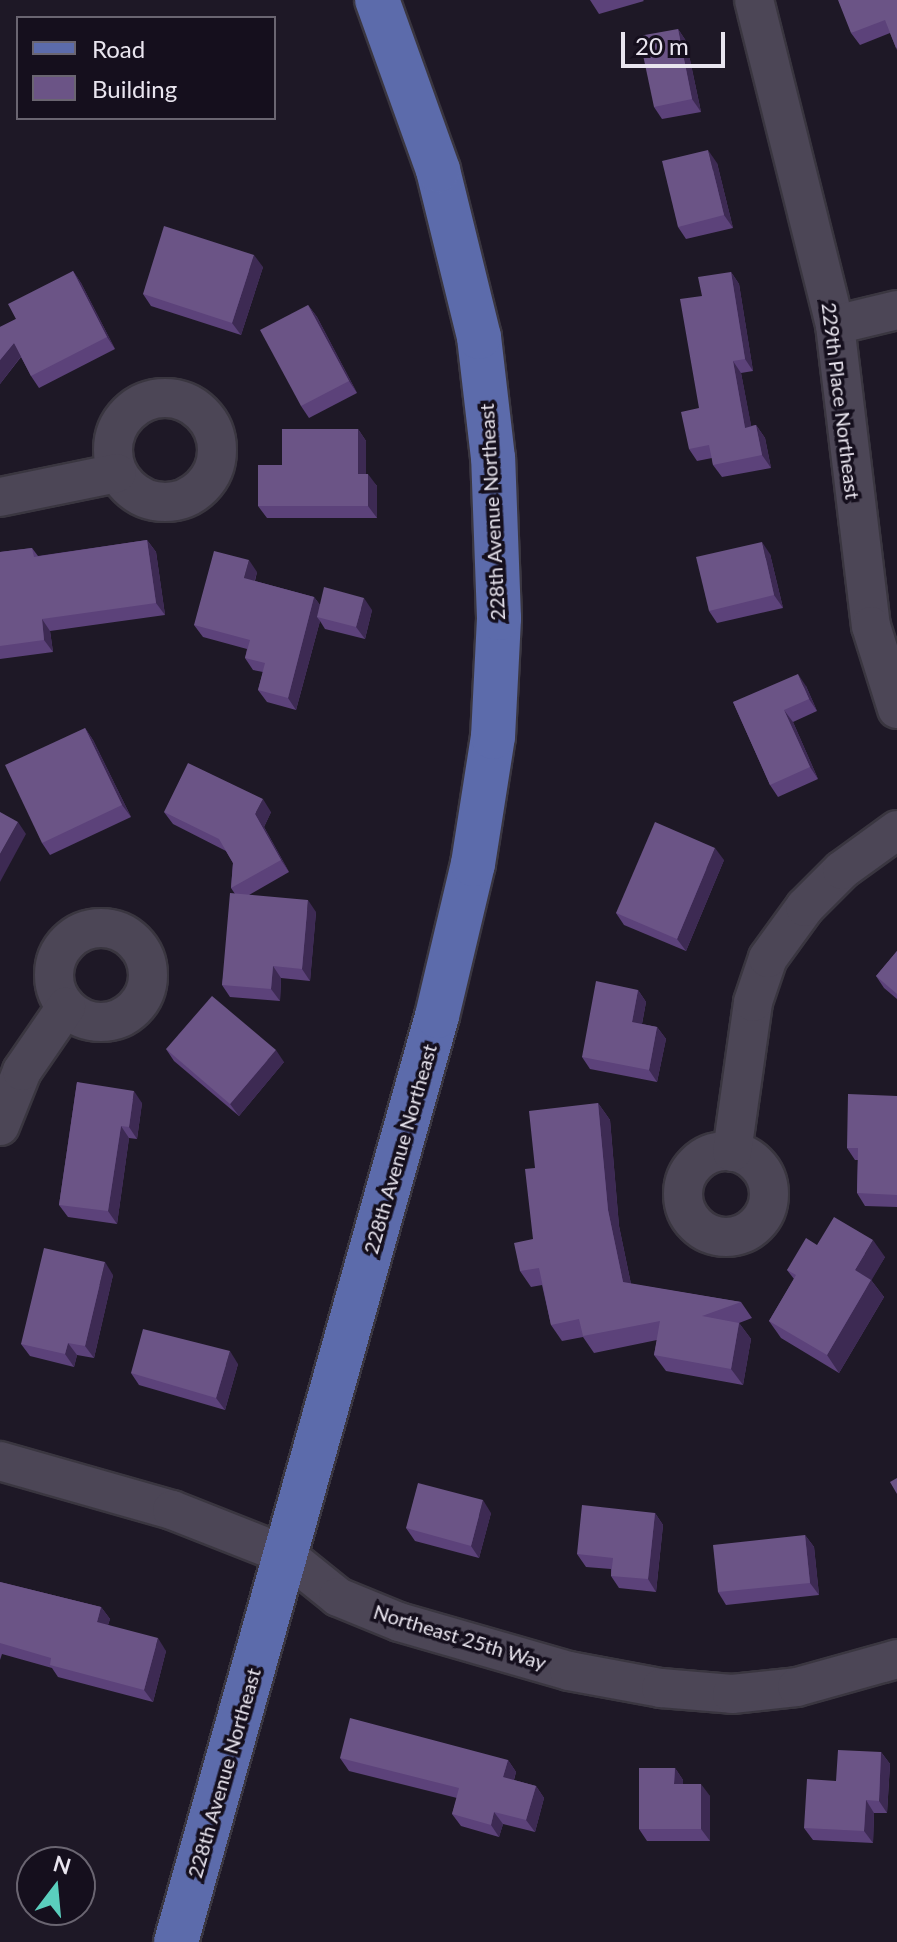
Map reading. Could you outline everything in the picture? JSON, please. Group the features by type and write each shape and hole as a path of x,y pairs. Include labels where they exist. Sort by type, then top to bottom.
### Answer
{"main road":[{"name":"228th Avenue Northeast","path":"176,1942 437,1016 473,864 493,737 499,618 493,458 479,337 438,170 377,0"}],"street":[{"name":"229th Place Northeast","path":"754,0 835,325 871,626 897,709"},
{"path":"835,325 897,310"},
{"path":"0,497 117,473"},
{"path":"732,1152 753,1002 768,958 805,907 842,870 897,830"},
{"path":"0,1126 22,1071 66,1007"},
{"name":"Northeast 25th Way","path":"0,1461 172,1510 286,1555 338,1597 399,1622 569,1671 661,1688 732,1694 797,1687 897,1659"}],"building":[{"path":"838,0 897,0 897,47 885,20 851,33"},
{"path":"678,29 692,99 654,107 639,36"},
{"path":"708,150 724,215 678,227 662,161"},
{"path":"164,226 254,255 232,323 143,294"},
{"path":"73,271 107,337 31,376 14,343 0,360 0,327 16,319 8,304"},
{"path":"731,272 745,359 733,361 745,428 756,425 762,455 713,465 709,445 689,449 681,412 699,408 680,299 702,296 698,277"},
{"path":"308,305 349,381 301,406 260,330"},
{"path":"282,429 358,429 358,474 368,474 368,506 258,506 258,465 282,465"},
{"path":"147,540 156,603 42,619 44,640 0,646 0,552 32,548 34,557"},
{"path":"762,542 774,595 709,611 696,557"},
{"path":"214,551 249,560 244,578 314,597 288,698 258,690 265,663 245,658 250,640 194,625"},
{"path":"324,587 364,598 356,627 317,617"},
{"path":"798,674 809,699 784,710 810,767 770,785 733,702"},
{"path":"85,728 122,805 42,843 5,765"},
{"path":"188,763 263,799 255,814 281,860 231,888 233,863 219,839 164,812"},
{"path":"0,812 18,822 0,854"},
{"path":"655,822 715,848 677,939 616,913"},
{"path":"230,893 308,900 302,969 273,966 271,989 222,985"},
{"path":"897,951 897,994 876,976"},
{"path":"596,981 638,990 632,1022 657,1027 649,1070 582,1057"},
{"path":"212,996 276,1050 230,1104 166,1049"},
{"path":"77,1082 134,1091 129,1127 121,1126 108,1211 59,1205"},
{"path":"848,1094 897,1096 897,1195 857,1193 858,1148 847,1148"},
{"path":"598,1103 608,1210 623,1282 741,1302 702,1316 739,1323 731,1369 654,1355 660,1321 583,1336 579,1319 551,1325 539,1268 520,1271 514,1243 533,1239 525,1169 535,1168 529,1111"},
{"path":"834,1217 873,1240 855,1270 871,1280 827,1355 769,1321 796,1275 787,1270 806,1238 817,1245"},
{"path":"44,1248 105,1262 85,1346 68,1343 65,1354 21,1344"},
{"path":"143,1329 230,1351 216,1398 131,1373"},
{"path":"897,1478 897,1494 890,1482"},
{"path":"418,1483 483,1500 471,1546 406,1528"},
{"path":"582,1505 655,1513 648,1579 611,1576 613,1558 577,1554"},
{"path":"805,1535 810,1583 718,1592 713,1545"},
{"path":"0,1582 101,1607 97,1622 158,1638 144,1690 50,1665 51,1658 0,1643"},
{"path":"350,1718 508,1760 503,1777 536,1786 526,1820 494,1812 491,1825 452,1814 459,1788 340,1758"},
{"path":"838,1750 881,1752 879,1801 866,1800 864,1831 804,1828 807,1779 836,1781"},
{"path":"639,1768 675,1768 674,1784 701,1784 701,1829 639,1829"}]}
